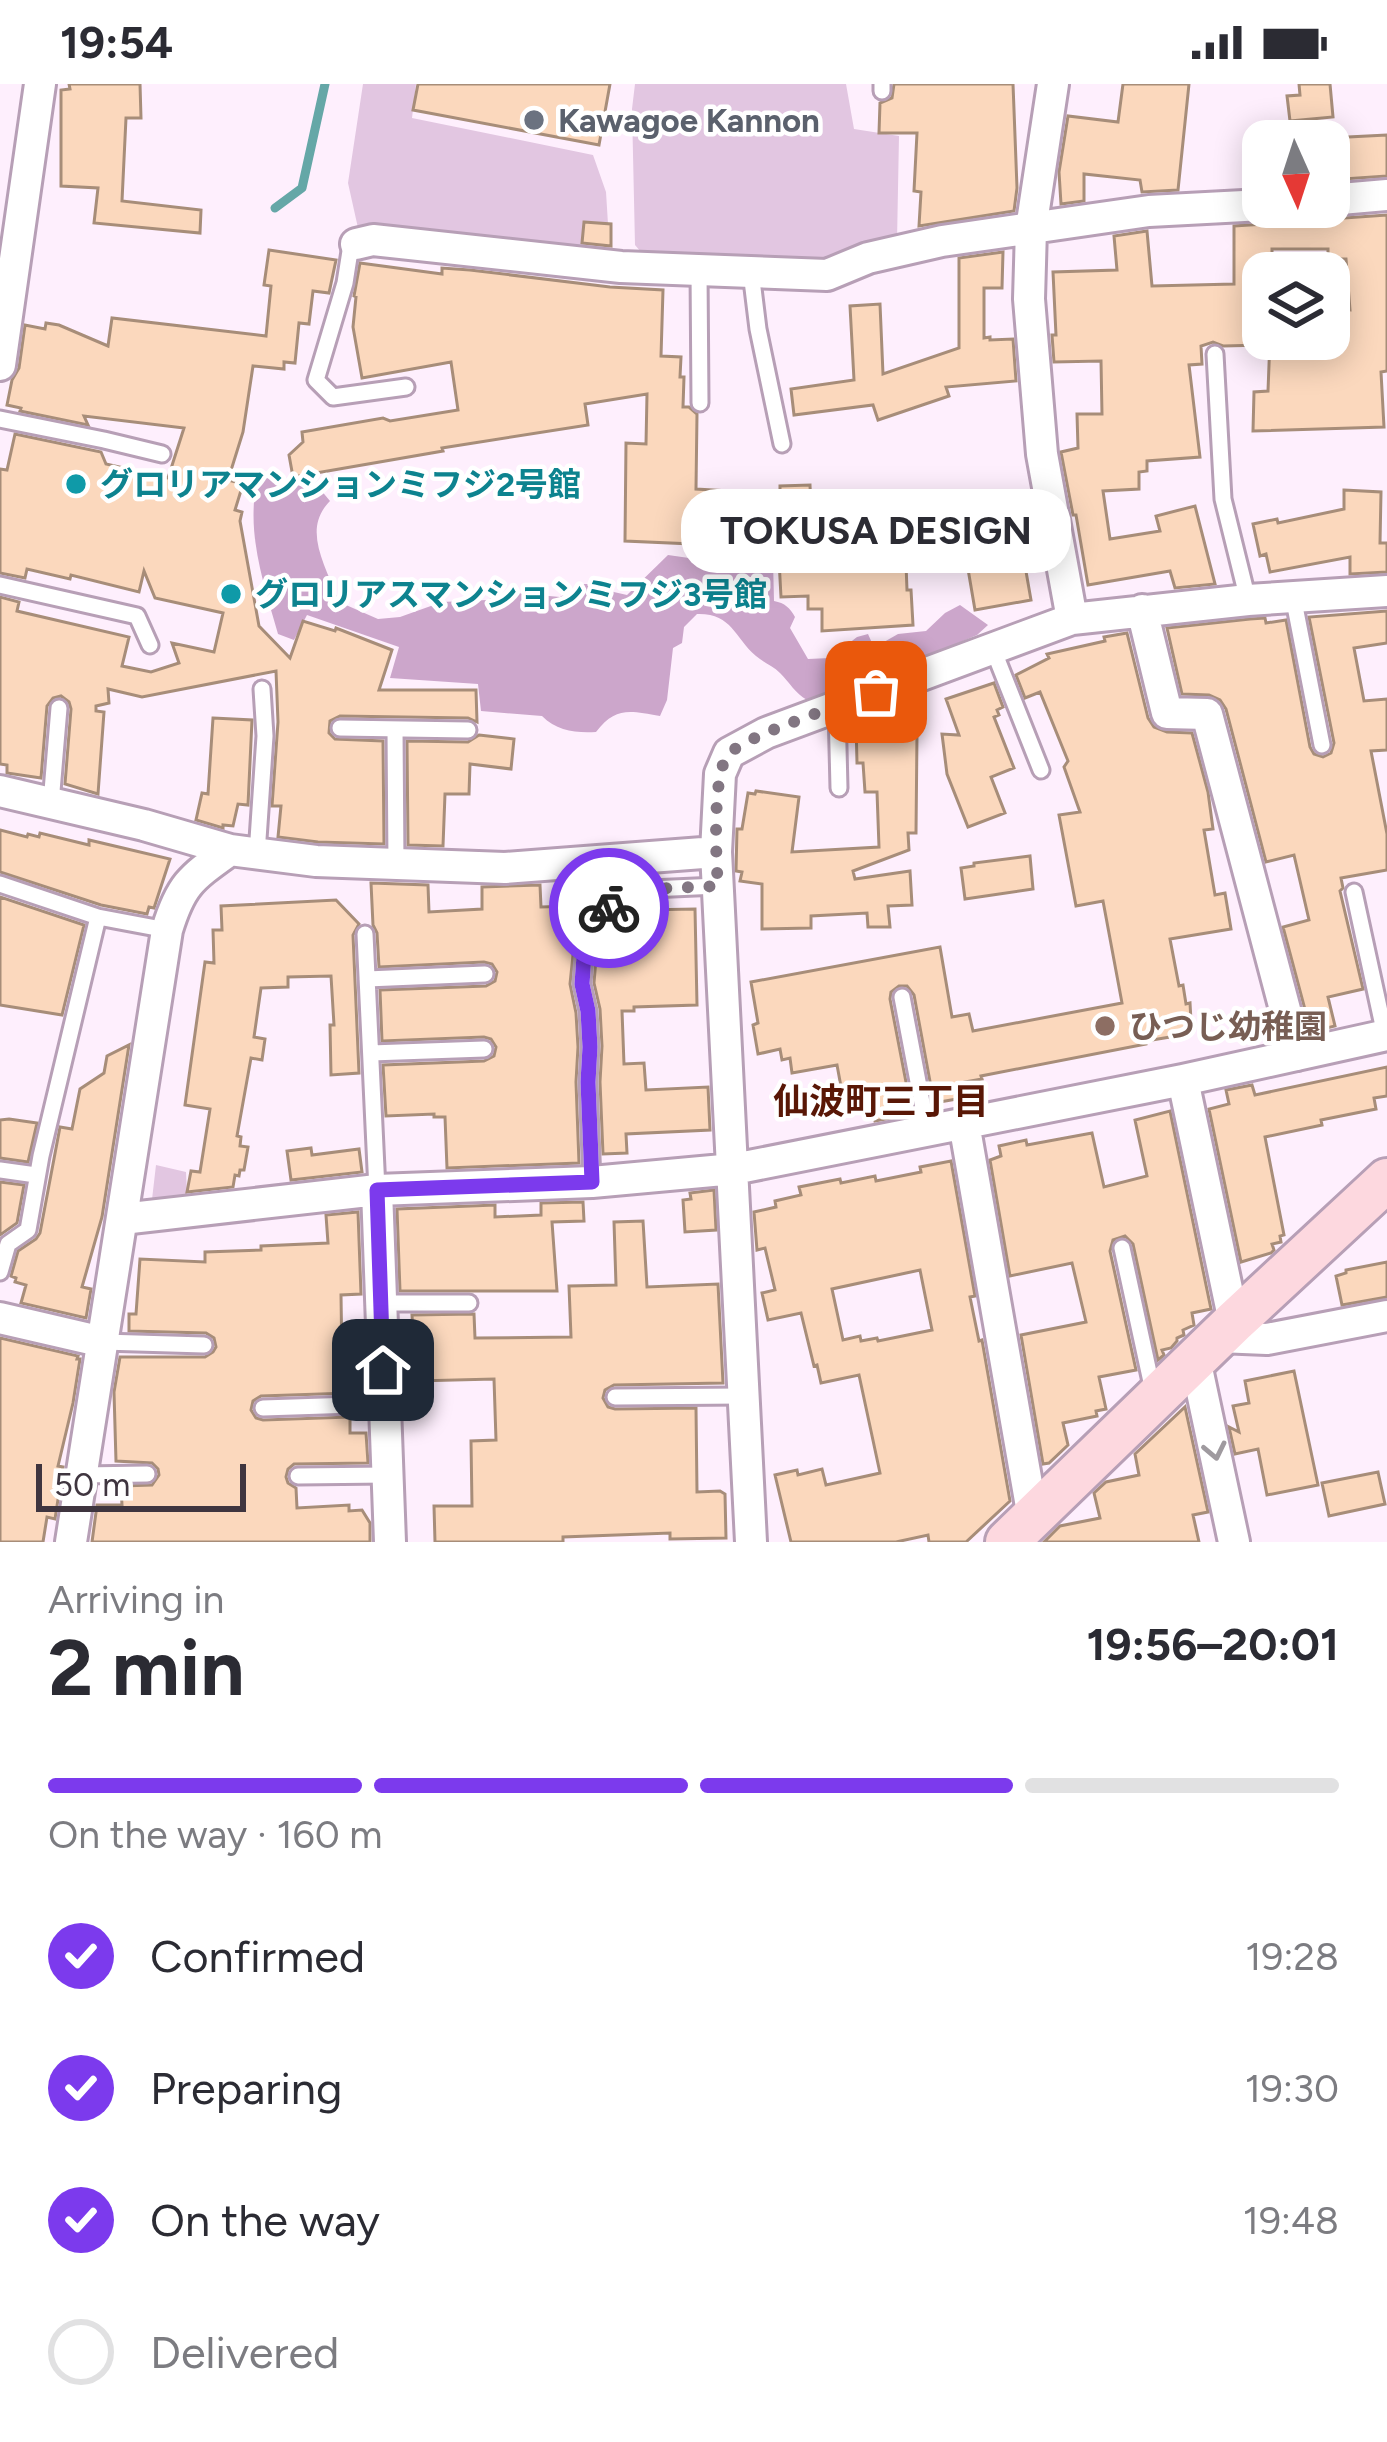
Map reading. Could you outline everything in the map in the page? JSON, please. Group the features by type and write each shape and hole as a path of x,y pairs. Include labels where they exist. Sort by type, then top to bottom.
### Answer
{"street":[{"path":"0,364 40,84"},
{"path":"1053,84 1031,229 1029,298 1042,454 1072,620"},
{"path":"1350,198 1387,195"},
{"path":"356,244 373,240 622,267 827,275 868,258 942,241 1149,211 1242,206"},
{"path":"751,1542 716,852 720,774 729,753 766,733 1072,620 1248,600 1387,591"},
{"path":"1142,610 1167,713 1207,714 1297,1055"},
{"path":"0,791 243,852 316,861 506,868 716,852"},
{"path":"71,1542 167,931 176,899 191,878 243,852"},
{"path":"122,1219 377,1190 592,1182 734,1169 1386,1035"},
{"path":"1183,1080 1216,1339 1234,1542"},
{"path":"964,1123 1020,1530"},
{"path":"1020,1530 1387,1180"},
{"path":"377,1190 390,1542"},
{"path":"1216,1339 1267,1339 1387,1316"},
{"path":"0,1318 103,1342"}],"lane":[{"path":"356,244 350,251 316,380 333,397 406,387"},
{"path":"699,271 700,403"},
{"path":"751,272 782,444"},
{"path":"1215,354 1223,499 1248,600"},
{"path":"0,419 162,454"},
{"path":"0,585 137,616 150,645"},
{"path":"1293,596 1322,745"},
{"path":"993,649 1041,770"},
{"path":"243,852 266,736 262,689"},
{"path":"837,707 839,788"},
{"path":"51,803 59,708"},
{"path":"340,728 468,730"},
{"path":"395,729 395,864"},
{"path":"0,884 98,917 167,931"},
{"path":"592,1182 590,1029 582,984 585,942 627,890 718,886"},
{"path":"1354,892 1386,1035"},
{"path":"0,1272 8,1244 28,1230 36,1175 98,917"},
{"path":"365,934 377,1190"},
{"path":"367,979 485,974"},
{"path":"902,997 927,1129"},
{"path":"371,1053 484,1049"},
{"path":"0,1170 36,1175"},
{"path":"1121,1248 1154,1399"},
{"path":"380,1303 470,1303"},
{"path":"103,1342 204,1345"},
{"path":"615,1397 743,1396"},
{"path":"263,1408 384,1404"},
{"path":"82,1475 147,1474"},
{"path":"298,1476 387,1475"}],"shaded area":[{"path":"363,84 416,84 412,118 593,155 606,192 610,256 358,228 348,183"},
{"path":"635,84 846,84 854,129 899,136 897,241 823,264 646,258 635,245"},
{"path":"259,473 295,486 315,483 330,501 317,535 337,597 378,619 400,617 442,602 487,600 505,592 560,597 581,584 627,595 668,555 724,563 728,551 764,554 773,560 774,601 787,606 795,617 790,628 808,659 830,658 868,634 872,643 926,631 960,605 988,625 956,644 807,700 725,622 697,614 684,627 682,643 673,648 667,700 660,716 624,712 596,732 567,730 542,716 481,711 478,684 390,678 399,647 307,615 294,640 278,634 254,534"},
{"path":"156,1165 186,1172 187,1194 196,1198 151,1208"}],"building":[{"path":"69,84 140,84 141,118 126,118 122,201 201,210 200,233 94,223 98,188 61,186 61,90 70,89"},
{"name":"Kawagoe Kannon","path":"418,84 610,84 599,145 413,110"},
{"path":"894,84 1013,84 1014,211 919,226 921,192 914,191 917,133 879,133 880,103 892,98"},
{"path":"1123,84 1189,84 1178,190 1142,192 1140,180 1084,174 1084,201 1061,204 1059,172 1068,116 1118,122"},
{"path":"1299,84 1330,84 1333,117 1290,120 1287,96 1300,95"},
{"path":"1387,135 1387,176 1350,179 1350,137"},
{"path":"1387,215 1387,371 1381,372 1384,427 1253,431 1254,392 1268,391 1269,360 1350,360 1350,252 1242,252 1242,346 1213,342 1201,346 1202,364 1189,365 1200,457 1147,461 1147,471 1139,472 1139,489 1103,491 1110,539 1160,531 1156,516 1195,506 1215,584 1175,588 1170,571 1088,585 1061,452 1078,448 1077,414 1102,414 1101,361 1054,362 1053,272 1117,270 1114,236 1147,231 1152,286 1234,284 1234,226 1350,228 1350,218"},
{"path":"584,222 611,224 611,246 582,243"},
{"path":"269,250 336,260 329,293 313,291 309,324 299,323 295,363 284,362 284,369 253,366 243,432 228,480 243,484 235,510 242,512 259,626 290,658 303,621 392,650 379,690 476,690 477,722 468,718 340,716 330,721 329,733 335,739 383,741 384,844 278,837 281,806 272,806 276,671 142,697 108,689 109,703 96,706 96,711 104,712 98,794 65,784 71,709 61,696 47,706 41,778 7,773 7,765 0,764 0,597 19,602 17,611 129,637 122,666 151,672 179,663 172,643 214,652 223,613 155,598 144,571 139,592 71,575 70,579 27,569 25,578 0,573 0,469 7,470 15,434 101,452 106,464 168,478 184,428 84,416 88,425 7,405 25,325 45,329 46,323 59,325 108,346 112,318 266,336 271,286 264,285"},
{"path":"1003,252 1002,288 984,288 984,338 1013,339 1016,381 946,387 949,396 878,420 873,405 794,415 791,389 854,380 850,306 880,304 883,374 959,348 959,258"},
{"path":"360,263 442,274 442,268 470,270 663,290 661,356 681,357 683,407 697,414 696,489 780,494 780,486 810,485 812,536 905,538 913,625 822,631 822,609 808,609 808,596 781,597 778,541 723,539 723,556 692,555 692,544 625,541 626,443 646,444 647,394 585,404 588,425 293,477 289,455 303,442 302,432 458,410 451,362 362,378 353,327"},
{"path":"1344,490 1381,492 1380,543 1387,543 1387,572 1350,574 1350,557 1270,572 1266,554 1260,556 1253,524 1344,509"},
{"path":"1024,560 1031,600 975,610 968,569"},
{"path":"1387,611 1387,643 1354,648 1364,701 1387,699 1387,750 1371,751 1387,834 1387,870 1341,878 1363,989 1328,997 1335,1026 1311,1032 1283,927 1309,920 1294,855 1266,862 1226,709 1209,695 1182,694 1167,628 1286,620 1310,747 1323,757 1331,753 1334,743 1309,617"},
{"path":"1127,633 1148,718 1154,727 1167,732 1192,733 1208,792 1213,829 1204,830 1215,895 1225,893 1231,929 1170,939 1179,986 1183,985 1186,1004 1190,1003 1191,1021 1185,1031 1146,1044 981,1076 965,1082 968,1097 934,1103 914,995 907,986 899,986 890,999 911,1108 906,1108 907,1115 875,1121 868,1088 842,1092 837,1065 792,1073 790,1058 782,1060 780,1049 758,1054 751,982 940,947 952,1017 969,1014 973,1031 1122,1003 1103,901 1076,906 1059,815 1080,812 1064,767 1068,761 1040,692 1025,698 1016,675 1049,658 1047,654"},
{"path":"994,683 1003,707 994,717 1014,768 991,777 1005,813 968,827 947,774 942,734 959,735 946,699"},
{"path":"213,718 252,720 248,805 238,804 233,826 223,828 196,820 202,793 208,794"},
{"path":"896,722 896,734 917,734 916,833 908,833 909,850 853,871 855,879 910,871 912,905 888,906 890,927 868,927 867,913 811,916 811,928 762,929 762,884 740,881 742,872 736,871 737,829 742,829 748,793 799,797 792,852 879,847 877,792 865,792 863,763 857,763 856,723"},
{"path":"479,735 514,739 511,769 470,764 469,794 445,794 443,846 408,845 407,741 468,742"},
{"path":"0,830 27,837 40,833 89,845 89,840 170,859 154,908 149,907 147,914 101,905 0,872"},
{"path":"1030,856 1033,889 965,899 961,868"},
{"path":"371,883 428,885 429,912 482,909 482,887 540,885 541,907 573,906 570,984 578,1047 579,1163 447,1168 445,1117 386,1116 383,1065 484,1061 494,1056 496,1047 484,1037 382,1041 380,990 486,986 495,981 497,972 484,962 379,967"},
{"path":"0,897 84,925 62,1015 0,1005"},
{"path":"336,900 359,924 353,935 359,1073 331,1075 331,976 288,977 288,987 261,988 254,1037 265,1039 262,1060 251,1058 237,1136 240,1146 248,1147 244,1170 235,1175 233,1187 187,1192 191,1171 200,1172 210,1109 185,1105 205,962 214,963 213,930 222,930 221,906"},
{"path":"641,901 642,910 695,909 697,1005 622,1011 624,1064 644,1063 646,1090 708,1087 710,1130 626,1134 627,1153 603,1154 596,959 621,958 619,916 631,902"},
{"path":"129,1045 102,1217 82,1287 91,1289 86,1318 21,1303 26,1285 11,1276 18,1251 40,1233 60,1127 72,1129 80,1089 104,1073 107,1056"},
{"path":"1387,1067 1387,1096 1374,1098 1376,1109 1265,1137 1284,1235 1281,1242 1272,1244 1271,1253 1241,1262 1209,1109 1229,1104 1226,1090 1252,1085 1255,1095"},
{"path":"1170,1111 1211,1309 1192,1313 1194,1325 1183,1330 1184,1335 1171,1348 1162,1350 1164,1355 1158,1360 1133,1244 1125,1236 1113,1240 1110,1251 1136,1370 1099,1377 1106,1409 1096,1411 1097,1416 1063,1423 1068,1445 1043,1464 1021,1335 1086,1322 1072,1263 1010,1276 990,1160 1001,1156 999,1146 1092,1133 1104,1187 1147,1176 1135,1120"},
{"path":"0,1120 37,1123 28,1162 0,1158"},
{"path":"311,1148 312,1155 359,1149 362,1172 291,1180 287,1151"},
{"path":"951,1161 975,1296 970,1297 1010,1501 966,1542 929,1542 928,1535 896,1542 791,1542 775,1475 822,1469 826,1485 880,1473 859,1375 821,1383 801,1313 768,1320 762,1293 775,1290 765,1248 757,1250 754,1212 801,1195 799,1187 875,1176 876,1181 921,1172 920,1167","holes":["920,1270 932,1330 878,1341 861,1341 860,1336 843,1340 832,1289"]},
{"path":"0,1182 24,1185 17,1223 0,1235"},
{"path":"714,1190 716,1230 685,1232 683,1200 691,1199 690,1193"},
{"path":"583,1202 584,1221 552,1222 557,1291 400,1291 397,1209 495,1205 495,1217 541,1215 541,1203"},
{"path":"358,1212 361,1294 341,1295 342,1363 349,1363 350,1393 261,1396 253,1401 251,1410 263,1420 350,1417 350,1433 366,1433 368,1463 294,1464 286,1477 296,1488 297,1508 349,1505 349,1511 362,1510 370,1523 370,1542 92,1542 97,1505 122,1505 121,1486 152,1485 159,1475 152,1463 116,1461 114,1392 120,1357 205,1357 216,1347 214,1338 206,1333 129,1331 129,1314 136,1314 140,1259 205,1262 205,1252 328,1243 326,1215"},
{"path":"643,1221 647,1287 718,1284 723,1383 614,1385 605,1390 603,1398 615,1409 696,1408 697,1492 725,1494 726,1538 670,1539 670,1533 563,1537 563,1542 435,1542 434,1506 472,1506 471,1441 496,1440 494,1379 416,1381 412,1315 474,1314 475,1338 571,1337 569,1286 616,1285 614,1222"},
{"path":"1387,1262 1387,1297 1342,1305 1336,1276"},
{"path":"0,1338 80,1359 58,1466 63,1467 55,1519 47,1517 43,1542 0,1542"},
{"path":"1294,1371 1318,1485 1267,1495 1258,1449 1235,1454 1229,1427 1239,1432 1233,1406 1249,1403 1245,1381"},
{"path":"1185,1407 1208,1512 1193,1515 1199,1542 1044,1542 1060,1526 1100,1518 1094,1493 1106,1482 1139,1475 1135,1454"},
{"path":"1378,1472 1385,1504 1329,1516 1322,1483"}],"waterway":[{"path":"275,208 302,188 325,84"}],"way so far":[{"path":"609,908 627,890 718,886 720,774 729,753 766,733 876,692"}],"place":[{"name":"Kawagoe Kannon","path":"534,120"},
{"name":"グロリアマンションミフジ2号館","path":"76,484"},
{"name":"グロリアスマンションミフジ3号館","path":"231,594"},
{"name":"TOKUSA DESIGN","path":"876,692"},
{"name":"ひつじ幼稚園","path":"1105,1026"}],"district":[{"name":"仙波町三丁目","path":"881,1101"}],"route":[{"path":"383,1370 377,1190 592,1182 590,1047 582,984 585,942 609,908"}]}
